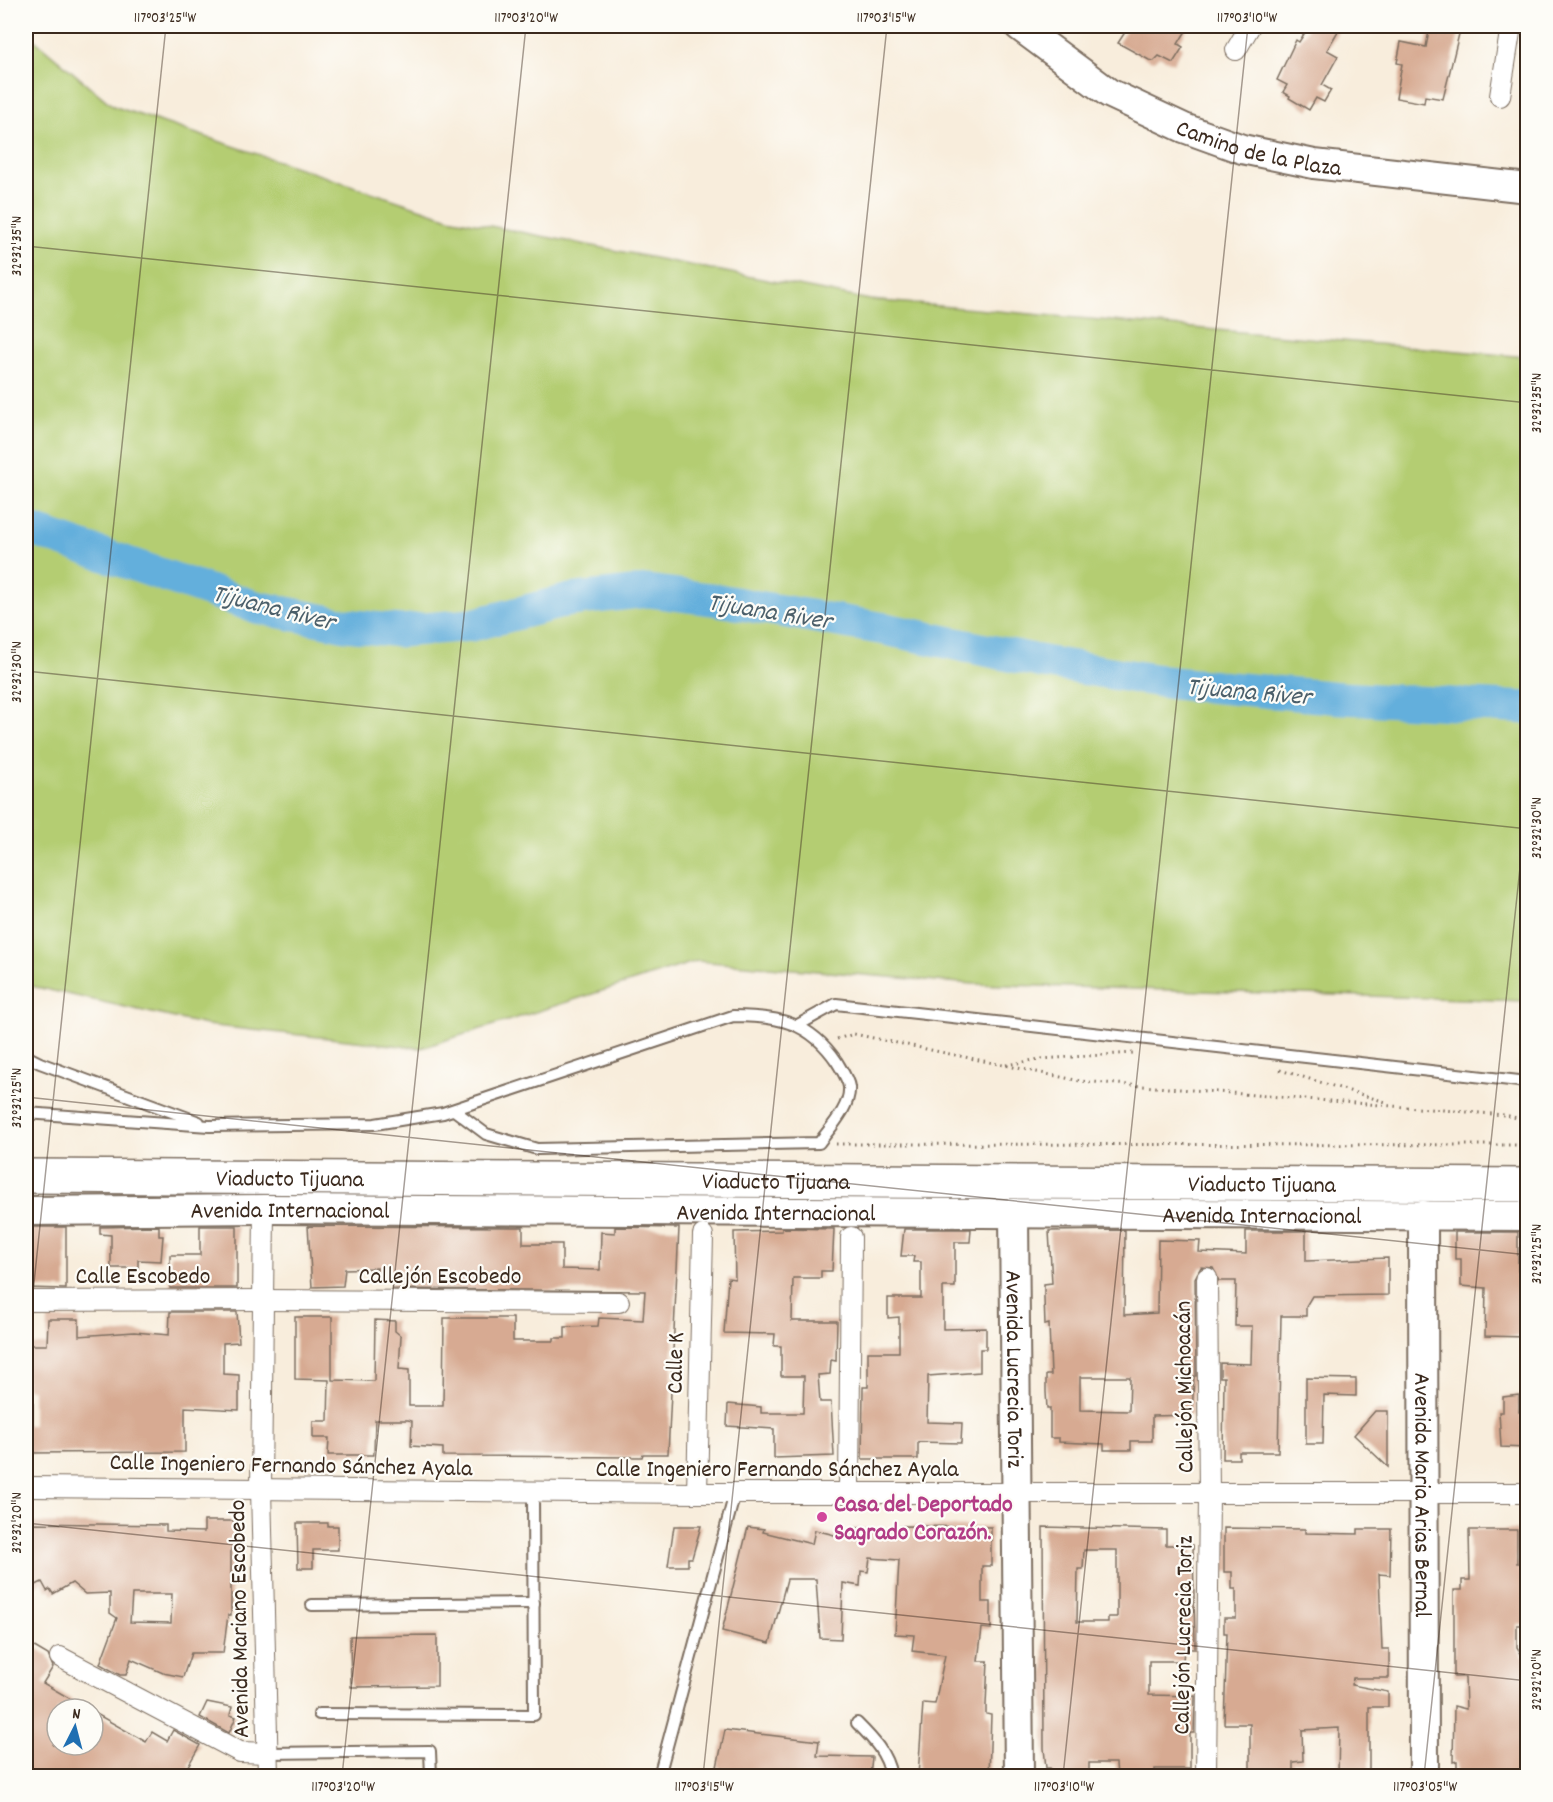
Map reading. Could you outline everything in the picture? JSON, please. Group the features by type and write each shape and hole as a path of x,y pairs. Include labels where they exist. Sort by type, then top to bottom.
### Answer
{"highway":[{"name":"Avenida Internacional","path":"26,1167 1527,1175"},
{"name":"Viaducto Tijuana","path":"26,1176 1527,1185"},
{"name":"Viaducto Tijuana","path":"26,1184 1527,1193"},
{"name":"Avenida Internacional","path":"26,1190 1527,1198"}],"main road":[{"name":"Camino de la Plaza","path":"1019,26 1109,93 1184,128 1242,148 1314,164 1527,188"},
{"name":"Avenida Internacional","path":"26,1211 264,1209 1527,1216"},
{"name":"Avenida Lucrecia Toriz","path":"1014,1213 1019,1776"},
{"name":"Avenida Maria Arias Bernal","path":"1423,1215 1421,1492 1424,1776"}],"street":[{"path":"1236,50 1250,26"},
{"path":"1500,96 1511,26"},
{"name":"Avenida Mariano Escobedo","path":"264,1209 261,1489 268,1776"},
{"name":"Calle K","path":"697,1493 703,1235"},
{"path":"849,1493 851,1237"},
{"name":"Callejón Michoacán","path":"1207,1278 1209,1495"},
{"name":"Calle Escobedo","path":"26,1301 262,1299"},
{"name":"Callejón Escobedo","path":"262,1299 619,1302"},
{"name":"Calle Ingeniero Fernando Sánchez Ayala","path":"26,1487 697,1493 1209,1495 1527,1493"},
{"name":"Callejón Lucrecia Toriz","path":"1206,1776 1209,1495"},
{"path":"60,1657 240,1752 267,1753"}],"lane":[{"path":"798,1025 836,1004 1527,1082"},
{"path":"26,1113 209,1126 375,1124 454,1110 733,1016 758,1016 798,1025 824,1042 842,1071 849,1088 844,1107 819,1143 537,1149 486,1134 454,1110"},
{"path":"26,1056 40,1064 209,1126"},
{"path":"319,1714 534,1715 534,1492"},
{"path":"659,1776 735,1493"},
{"path":"312,1605 534,1603"},
{"path":"857,1722 879,1746 889,1763 891,1776"},
{"path":"267,1753 430,1751 431,1776"}],"path":[{"path":"824,1042 854,1034 1080,1081 1396,1105 1505,1115 1527,1121"},
{"path":"1005,1066 1040,1059 1143,1052"},
{"path":"1279,1070 1396,1105"},
{"path":"819,1143 1527,1145"}],"green space":[{"path":"26,33 113,106 449,218 870,300 1527,357 1527,1001 973,984 697,961 421,1048 206,1025 26,985"}],"building":[{"path":"1129,26 1189,26 1178,44 1183,47 1173,63 1159,56 1154,61 1149,60 1118,43"},
{"path":"1309,26 1341,26 1327,50 1338,56 1322,85 1331,90 1324,102 1316,98 1309,110 1289,98 1290,96 1283,92 1287,85 1277,80 1296,40 1299,42"},
{"path":"1430,26 1461,26 1443,99 1425,96 1424,103 1396,98 1402,64 1397,63 1401,42 1426,47"},
{"path":"159,1226 159,1236 163,1236 161,1261 138,1260 138,1268 111,1268 111,1235 100,1234 100,1227"},
{"path":"200,1226 237,1226 237,1288 170,1288 170,1255 200,1255"},
{"path":"308,1226 523,1227 523,1244 562,1244 562,1269 600,1270 601,1232 615,1233 615,1227 679,1228 668,1454 643,1454 642,1457 443,1456 443,1448 411,1446 412,1421 375,1420 374,1455 328,1455 329,1438 313,1438 313,1421 328,1421 329,1380 295,1379 295,1317 332,1317 332,1380 374,1381 375,1320 395,1321 395,1331 401,1336 399,1369 409,1370 409,1406 443,1406 444,1318 513,1318 513,1341 554,1341 554,1338 565,1338 565,1327 598,1326 599,1318 643,1320 645,1291 392,1289 392,1278 377,1278 377,1268 345,1269 343,1286 312,1287"},
{"path":"26,1227 66,1227 66,1289 26,1288"},
{"path":"782,1228 834,1229 832,1271 821,1271 821,1278 793,1278 792,1321 837,1321 836,1361 831,1360 830,1374 818,1375 820,1402 831,1402 834,1456 774,1458 774,1429 727,1426 728,1404 761,1407 761,1413 803,1413 804,1376 781,1376 781,1346 774,1346 775,1334 724,1333 728,1278 735,1279 734,1232 782,1231"},
{"path":"904,1229 971,1229 970,1242 955,1242 955,1287 943,1287 943,1329 986,1328 986,1349 980,1349 980,1372 928,1376 927,1422 962,1423 961,1443 918,1442 918,1459 862,1459 863,1387 868,1387 868,1352 899,1352 899,1317 888,1318 888,1298 921,1298 921,1262 913,1262 914,1256 901,1256"},
{"path":"1125,1230 1124,1315 1157,1313 1158,1240 1200,1241 1199,1252 1246,1254 1246,1231 1306,1231 1306,1261 1388,1258 1388,1295 1312,1296 1306,1306 1306,1316 1281,1316 1278,1452 1239,1452 1239,1459 1223,1459 1224,1377 1220,1377 1220,1363 1251,1364 1252,1326 1235,1326 1236,1281 1219,1281 1213,1268 1201,1267 1195,1278 1196,1376 1194,1376 1192,1415 1152,1416 1152,1441 1131,1441 1131,1450 1104,1450 1104,1444 1059,1442 1059,1438 1050,1438 1050,1408 1047,1408 1046,1392 1046,1375 1051,1375 1049,1324 1045,1325 1044,1298 1044,1284 1052,1283 1049,1231","holes":["1080,1377 1130,1377 1129,1411 1080,1410"]},
{"path":"1455,1232 1518,1232 1518,1271 1527,1271 1527,1337 1485,1336 1486,1288 1461,1286 1461,1259 1455,1259"},
{"path":"170,1312 237,1312 239,1342 223,1343 223,1374 239,1375 239,1410 185,1407 185,1452 26,1453 26,1425 33,1425 33,1389 27,1389 26,1385 26,1345 47,1345 48,1319 79,1319 79,1336 134,1332 169,1335"},
{"path":"1306,1378 1356,1379 1356,1396 1324,1395 1323,1444 1306,1444"},
{"path":"1519,1395 1519,1412 1527,1412 1527,1448 1501,1447 1499,1412 1503,1412 1503,1397"},
{"path":"1375,1411 1388,1411 1388,1467 1354,1435"},
{"path":"204,1521 240,1521 241,1549 231,1549 231,1615 228,1615 223,1653 191,1653 183,1677 163,1673 131,1659 126,1675 120,1675 100,1664 117,1618 110,1613 110,1593 85,1594 72,1583 53,1594 50,1589 47,1591 42,1582 26,1590 26,1523 166,1525 166,1531 204,1532","holes":["132,1594 172,1594 171,1623 130,1622"]},
{"path":"297,1523 328,1523 328,1526 338,1526 338,1550 313,1550 313,1568 298,1568"},
{"path":"674,1526 701,1526 692,1558 688,1558 688,1566 668,1566"},
{"path":"901,1526 991,1527 991,1566 982,1566 982,1602 991,1602 991,1629 982,1628 978,1661 988,1661 986,1714 991,1715 989,1776 918,1776 923,1703 935,1704 945,1655 912,1651 914,1635 895,1634 899,1560 870,1558 868,1572 861,1571 860,1586 843,1583 841,1639 820,1638 816,1579 787,1579 770,1643 722,1631 748,1527 764,1529 763,1532 812,1544 815,1530 850,1539 851,1528 901,1529"},
{"path":"1043,1527 1166,1530 1166,1545 1193,1545 1195,1649 1184,1649 1183,1661 1149,1661 1149,1695 1195,1696 1194,1733 1190,1733 1190,1769 1155,1769 1155,1775 1117,1776 1116,1763 1089,1763 1089,1776 1050,1776 1050,1768 1046,1768","holes":["1084,1550 1117,1550 1117,1617 1108,1617 1108,1622 1077,1622 1078,1569 1083,1569"]},
{"path":"1224,1528 1305,1529 1305,1533 1358,1534 1358,1529 1391,1529 1390,1575 1379,1574 1382,1649 1389,1649 1389,1678 1353,1678 1352,1685 1388,1692 1388,1707 1369,1707 1369,1776 1338,1776 1339,1728 1302,1730 1303,1761 1293,1762 1293,1774 1250,1775 1250,1724 1224,1724 1227,1633 1224,1633 1224,1618 1236,1618 1236,1589 1232,1589 1232,1572 1224,1572"},
{"path":"1469,1530 1517,1530 1517,1563 1527,1563 1527,1625 1517,1625 1517,1647 1523,1657 1527,1657 1527,1776 1457,1776 1457,1761 1453,1762 1454,1706 1466,1709 1465,1677 1454,1677 1454,1590 1462,1590 1462,1580 1470,1580"},
{"path":"437,1635 437,1686 351,1687 350,1636"},
{"path":"26,1642 48,1655 53,1667 43,1683 67,1697 45,1697 45,1757 105,1757 105,1719 146,1742 152,1732 167,1741 173,1730 200,1745 188,1766 205,1776 26,1776"},
{"path":"207,1702 232,1707 230,1715 236,1717 229,1733 200,1717"},
{"path":"725,1730 819,1741 817,1756 872,1757 870,1776 756,1776 717,1767"}],"waterway":[{"name":"Tijuana River","path":"26,528 256,607 346,625 400,631 472,625 570,600 648,591 718,600 885,629 1043,662 1173,683 1341,698 1528,708"}],"place":[{"name":"Casa del Deportado Sagrado Corazón.","path":"822,1517"}]}
